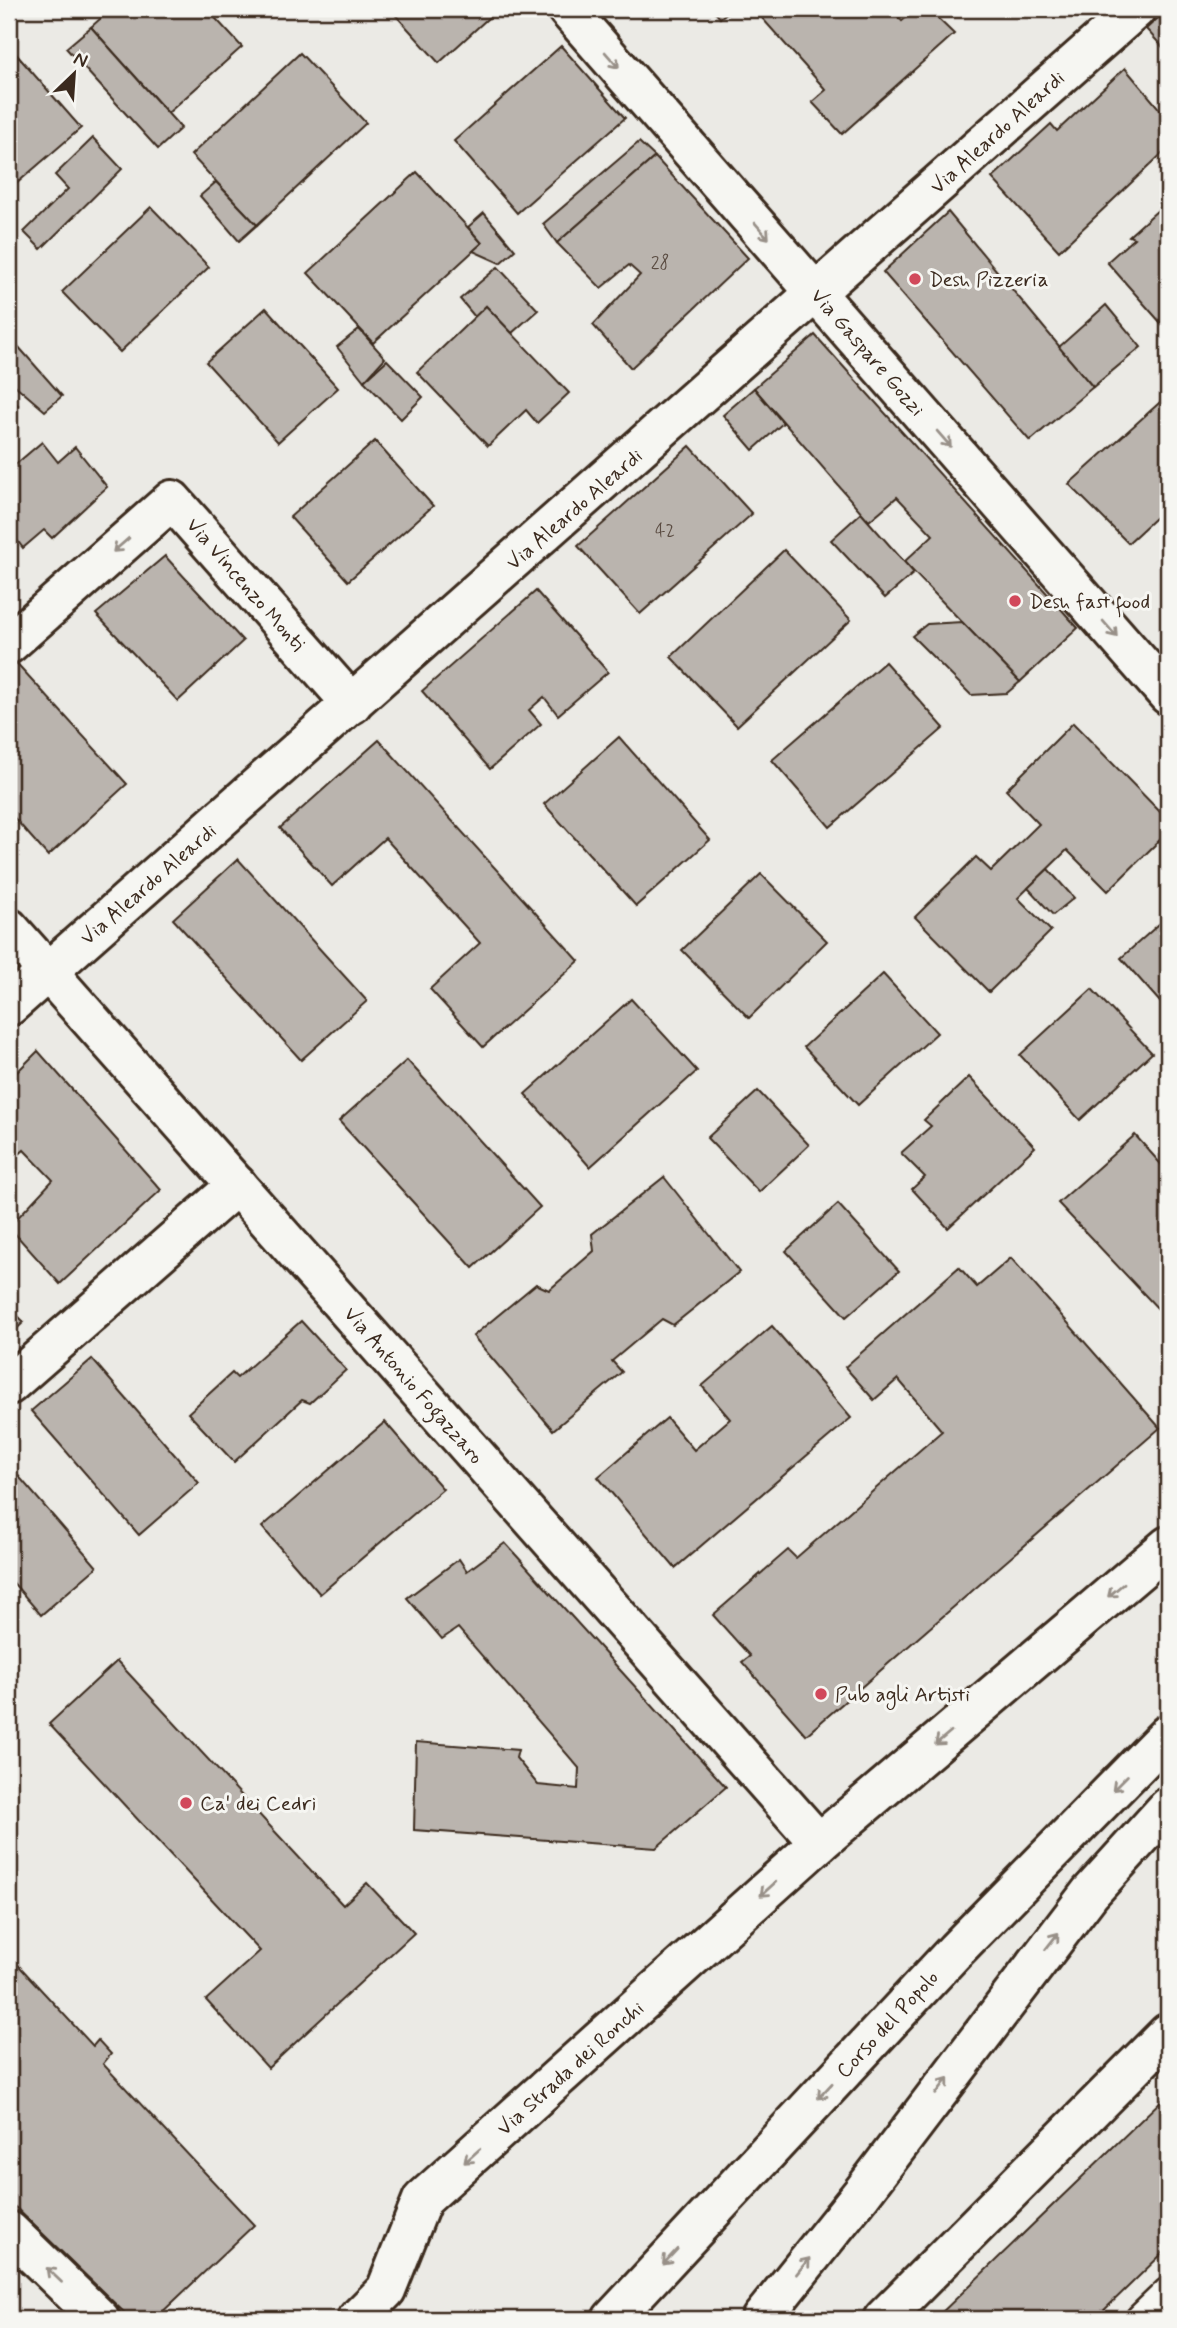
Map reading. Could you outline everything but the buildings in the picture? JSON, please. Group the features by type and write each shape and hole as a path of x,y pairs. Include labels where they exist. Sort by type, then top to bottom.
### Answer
{"street":[{"name":"Via Gaspare Gozzi","path":"567,9 1168,695"},
{"name":"Via Aleardo Aleardi","path":"9,1006 1136,9"},
{"name":"Via Vincenzo Monti","path":"9,644 172,500 352,704"},
{"name":"Via Antonio Fogazzaro","path":"9,928 819,1843"},
{"path":"9,1385 237,1185"},
{"name":"Via Strada dei Ronchi","path":"358,2319 386,2290 422,2200 819,1843 1168,1546"},
{"name":"Corso del Popolo","path":"612,2319 956,1950 1168,1734"},
{"path":"761,2319 862,2193 1090,1893 1168,1807"},
{"path":"883,2319 1168,2033"},
{"path":"9,2231 100,2319"}],"lane":[{"path":"1140,2319 1168,2292"}],"place":[{"name":"Desh Pizzeria","path":"915,279"},
{"name":"Desh fast food","path":"1015,601"},
{"name":"Pub agli Artisti","path":"821,1694"},
{"name":"Ca' dei Cedri","path":"186,1803"}]}
